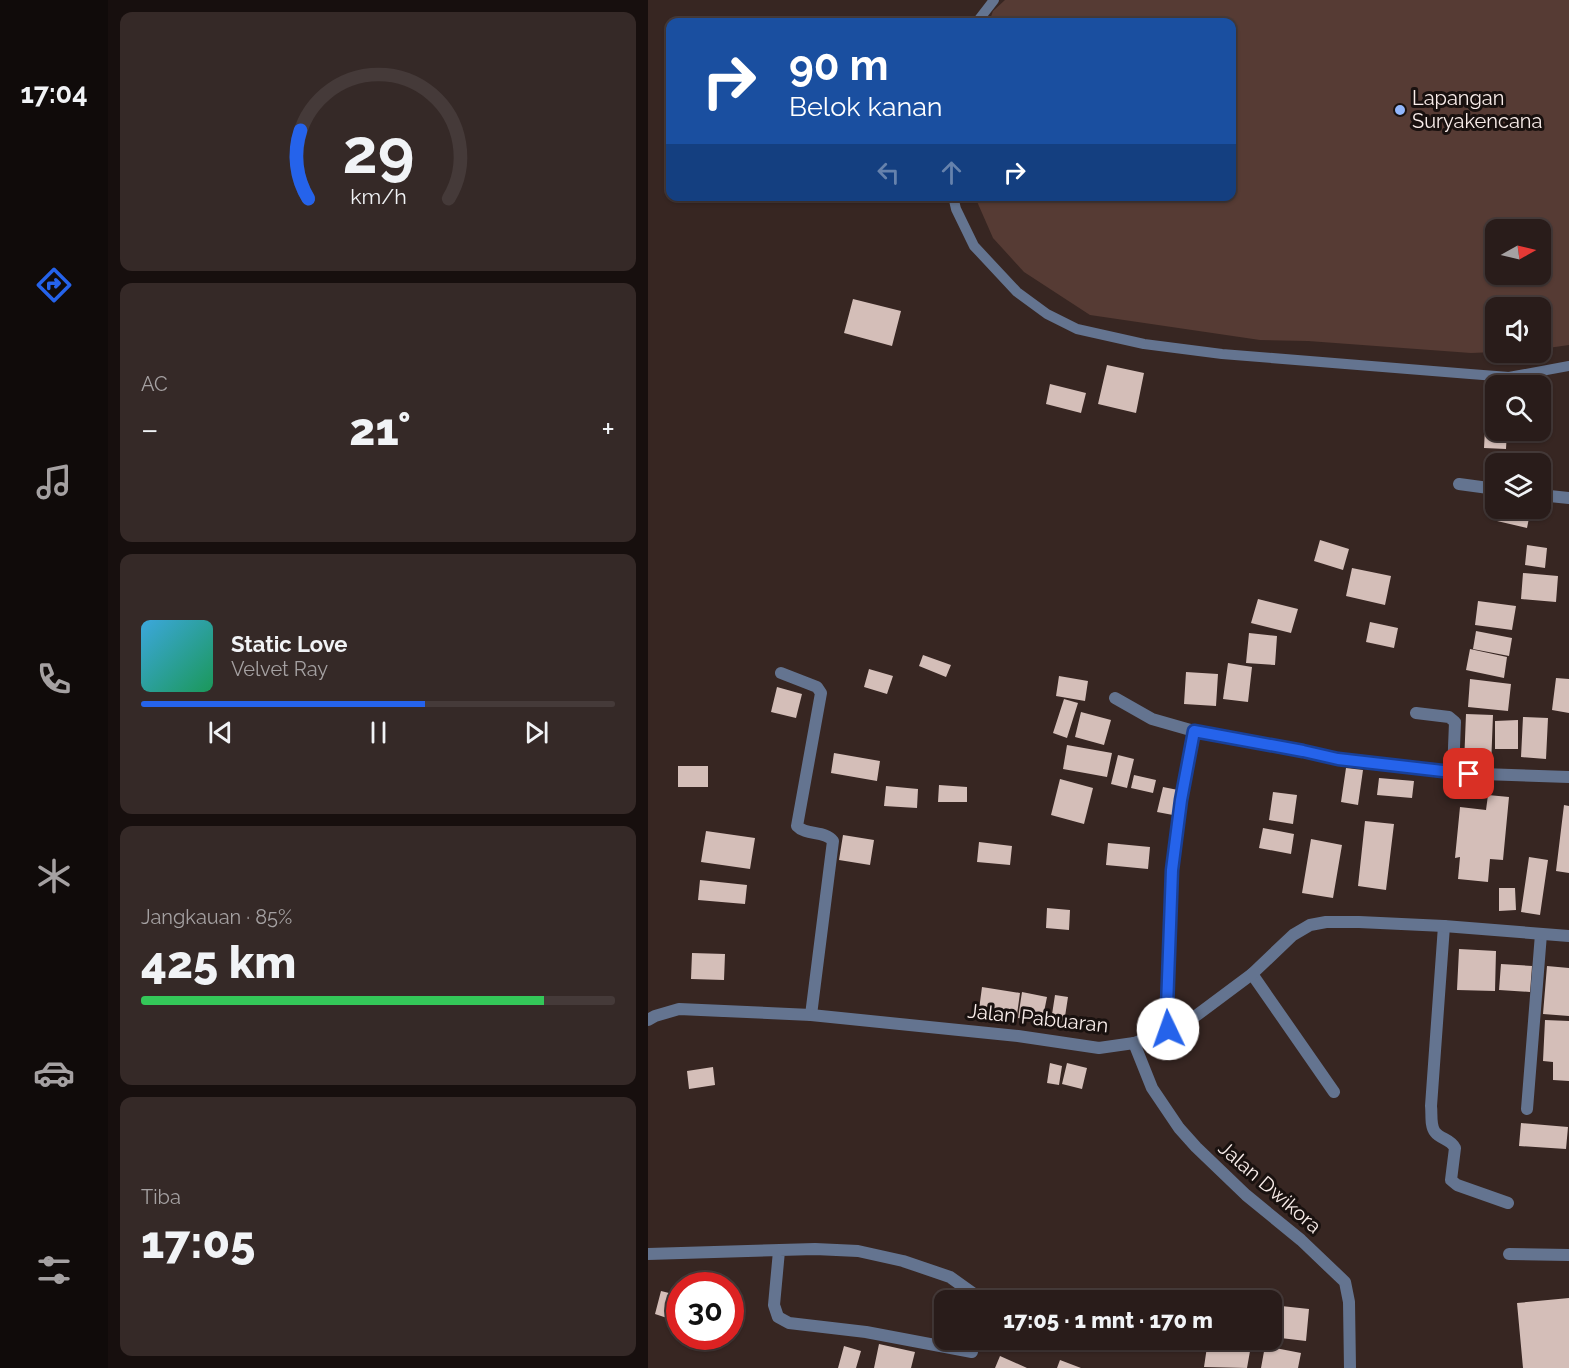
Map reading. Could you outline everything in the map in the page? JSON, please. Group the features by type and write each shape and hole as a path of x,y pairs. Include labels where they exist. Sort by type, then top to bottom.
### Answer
{"street":[{"path":"1459,484 1485,488"},
{"path":"1551,496 1569,498"},
{"path":"781,673 817,687 820,693 798,824 799,829 827,836 833,841 811,1015"},
{"path":"1115,698 1152,719 1194,731 1338,759 1453,773 1569,777"},
{"path":"1416,713 1449,717 1455,722 1453,773"},
{"path":"1168,1029 1172,870 1181,800 1194,731"},
{"name":"Jalan Pabuaran","path":"648,1020 678,1009 811,1015 1018,1036 1099,1048 1134,1043 1197,1015 1252,974 1293,935 1310,926 1326,922 1444,926 1569,936"},
{"path":"1444,926 1431,1106 1433,1129 1436,1134 1453,1143 1455,1148 1451,1180 1457,1185 1508,1203"},
{"path":"1527,1109 1541,934"},
{"path":"1252,974 1334,1092"},
{"name":"Jalan Dwikora","path":"1134,1043 1152,1088 1179,1128 1246,1195 1301,1240 1345,1282 1349,1302 1350,1368"},
{"path":"648,1254 815,1249 858,1251 903,1261 950,1276 969,1290"},
{"path":"779,1251 774,1305 778,1317 789,1323 866,1332 972,1352"},
{"path":"1509,1254 1569,1255"}],"lane":[{"path":"980,18 994,0"},
{"path":"954,201 974,246 1002,277 1017,292 1047,314 1077,329 1144,344 1222,354 1470,374 1509,376 1569,366"}],"shaded area":[{"name":"Lapangan Suryakencana","path":"1005,0 1569,0 1569,345 1551,348 1551,297 1485,297 1485,352 1471,353 1308,341 1260,340 1090,315 1024,272 993,238 977,201 1236,201 1236,18 990,18 993,11"}],"building":[{"path":"853,299 901,311 892,346 844,333"},
{"path":"1107,365 1144,373 1136,413 1098,404"},
{"path":"1050,384 1086,393 1081,413 1046,404"},
{"path":"1485,428 1485,441 1506,441 1506,449 1484,448"},
{"path":"1497,519 1529,519 1527,528 1497,521"},
{"path":"1320,540 1349,549 1343,570 1314,561"},
{"path":"1527,545 1547,548 1545,568 1525,565"},
{"path":"1352,568 1391,576 1385,605 1346,596"},
{"path":"1523,573 1558,576 1556,602 1521,599"},
{"path":"1258,599 1298,609 1291,633 1251,623"},
{"path":"1478,601 1516,606 1512,630 1475,625"},
{"path":"1370,622 1398,628 1394,648 1366,642"},
{"path":"1476,631 1512,638 1509,656 1473,649"},
{"path":"1249,633 1277,636 1275,665 1246,663"},
{"path":"1470,649 1507,657 1504,678 1466,670"},
{"path":"923,655 951,665 946,677 919,666"},
{"path":"1228,663 1252,667 1248,702 1223,699"},
{"path":"869,669 893,676 887,694 864,687"},
{"path":"1186,672 1218,674 1216,706 1184,704"},
{"path":"1059,676 1088,681 1085,701 1056,696"},
{"path":"1556,678 1569,679 1569,713 1552,710"},
{"path":"1470,679 1511,684 1508,711 1468,707"},
{"path":"777,687 802,694 796,718 771,712"},
{"path":"1064,699 1078,703 1067,738 1053,733"},
{"path":"1081,712 1111,720 1104,745 1075,737"},
{"path":"1466,714 1493,715 1491,766 1464,764"},
{"path":"1523,717 1548,718 1546,759 1521,757"},
{"path":"1518,720 1518,749 1495,749 1495,721"},
{"path":"1067,745 1112,753 1107,777 1063,769"},
{"path":"834,753 880,761 877,781 831,773"},
{"path":"1118,755 1134,759 1127,788 1111,784"},
{"path":"678,766 708,766 708,787 678,787"},
{"path":"1346,768 1363,770 1358,805 1341,802"},
{"path":"1134,775 1156,780 1153,793 1131,788"},
{"path":"1379,778 1414,781 1412,798 1377,795"},
{"path":"1060,779 1093,788 1084,824 1051,815"},
{"path":"939,785 967,787 967,802 938,802"},
{"path":"886,786 918,789 917,808 884,806"},
{"path":"1163,787 1178,790 1173,815 1157,812"},
{"path":"1273,792 1297,795 1293,824 1269,820"},
{"path":"1488,795 1509,797 1503,860 1490,859 1488,882 1458,879 1460,857 1455,858 1460,807 1486,810"},
{"path":"1564,805 1569,806 1569,873 1556,871"},
{"path":"1365,821 1394,824 1386,890 1358,886"},
{"path":"1263,828 1294,834 1291,854 1259,848"},
{"path":"706,831 755,838 750,869 701,862"},
{"path":"843,835 874,840 870,865 839,860"},
{"path":"1311,839 1342,845 1333,898 1302,893"},
{"path":"979,842 1012,846 1010,865 977,862"},
{"path":"1108,843 1150,847 1148,869 1106,865"},
{"path":"1529,857 1548,860 1540,915 1521,912"},
{"path":"700,880 747,885 745,904 698,900"},
{"path":"1499,888 1515,888 1516,910 1499,911"},
{"path":"1047,908 1070,910 1069,930 1046,928"},
{"path":"1459,949 1496,951 1495,991 1457,990"},
{"path":"692,953 725,954 724,980 691,979"},
{"path":"1501,964 1532,966 1530,992 1499,990"},
{"path":"1547,966 1569,968 1569,1016 1543,1014"},
{"path":"982,987 1020,993 1016,1022 978,1017"},
{"path":"1022,992 1047,997 1042,1022 1018,1018"},
{"path":"1055,995 1068,997 1064,1023 1051,1021"},
{"path":"1545,1020 1569,1021 1569,1081 1553,1080 1553,1062 1543,1061"},
{"path":"1050,1063 1062,1066 1059,1085 1047,1083"},
{"path":"1067,1063 1087,1068 1082,1089 1062,1084"},
{"path":"713,1067 715,1085 689,1089 687,1071"},
{"path":"1521,1123 1568,1127 1566,1149 1519,1146"},
{"path":"661,1291 666,1292 666,1318 655,1314"},
{"path":"1569,1298 1569,1368 1523,1368 1517,1303"},
{"path":"1282,1306 1309,1309 1306,1341 1282,1338"},
{"path":"879,1344 915,1352 911,1368 874,1368"},
{"path":"844,1346 861,1351 856,1368 838,1368"},
{"path":"1282,1349 1301,1353 1298,1368 1261,1368 1264,1350"},
{"path":"1207,1350 1250,1350 1247,1368 1204,1367"},
{"path":"1000,1356 1027,1368 995,1368"},
{"path":"1060,1360 1081,1368 1057,1368"}],"place":[{"name":"Lapangan Suryakencana","path":"1400,110"}],"route":[{"path":"1168,1029 1172,870 1181,800 1194,731 1338,759 1469,774"}]}
